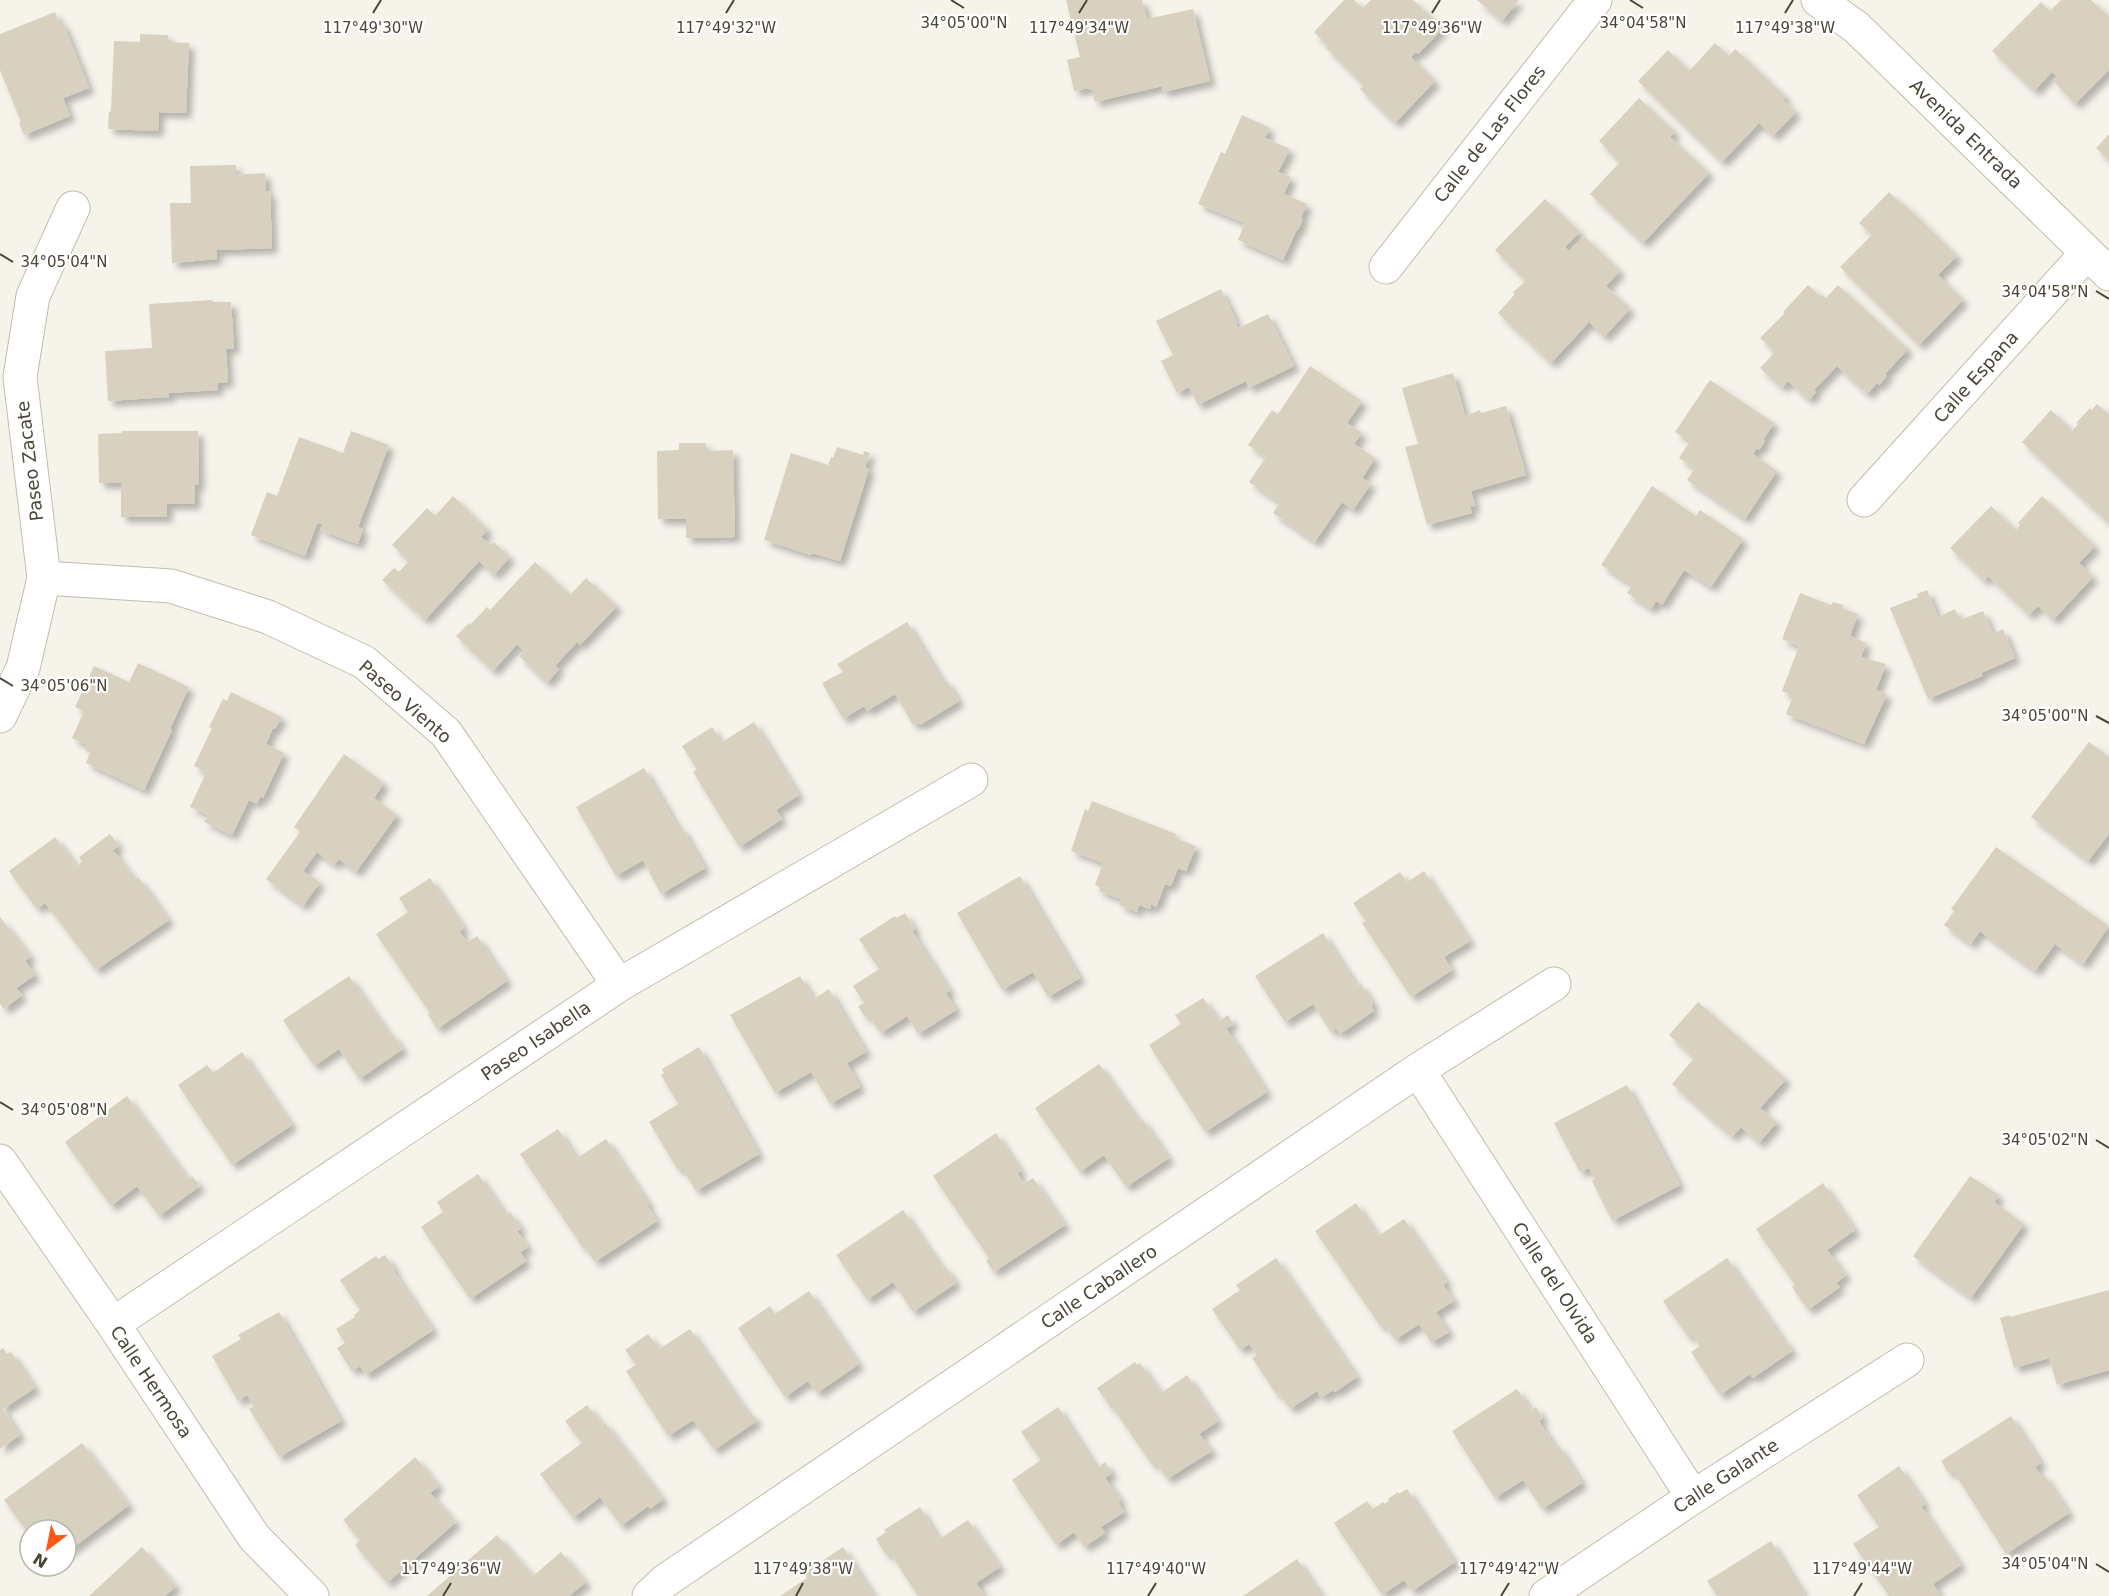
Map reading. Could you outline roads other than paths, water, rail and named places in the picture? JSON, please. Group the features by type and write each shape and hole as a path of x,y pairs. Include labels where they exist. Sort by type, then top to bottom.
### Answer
{"street":[{"name":"Calle de Las Flores","path":"1386,267 1595,0"},
{"name":"Avenida Entrada","path":"1818,0 1856,27 2098,263"},
{"name":"Paseo Zacate","path":"0,716 23,668 44,578 20,377 33,296 74,208"},
{"name":"Calle Espana","path":"1864,500 2098,263"},
{"name":"Paseo Viento","path":"44,578 171,586 268,617 364,662 446,733 620,985"},
{"name":"Paseo Isabella","path":"113,1324 620,985 971,780"},
{"name":"Calle Caballero","path":"649,1596 665,1581 1418,1070 1554,984"},
{"name":"Calle del Olvida","path":"1418,1070 1693,1497"},
{"name":"Calle Hermosa","path":"0,1161 113,1324 254,1537 312,1596"},
{"name":"Calle Galante","path":"1546,1596 1693,1497 1907,1360"}]}
